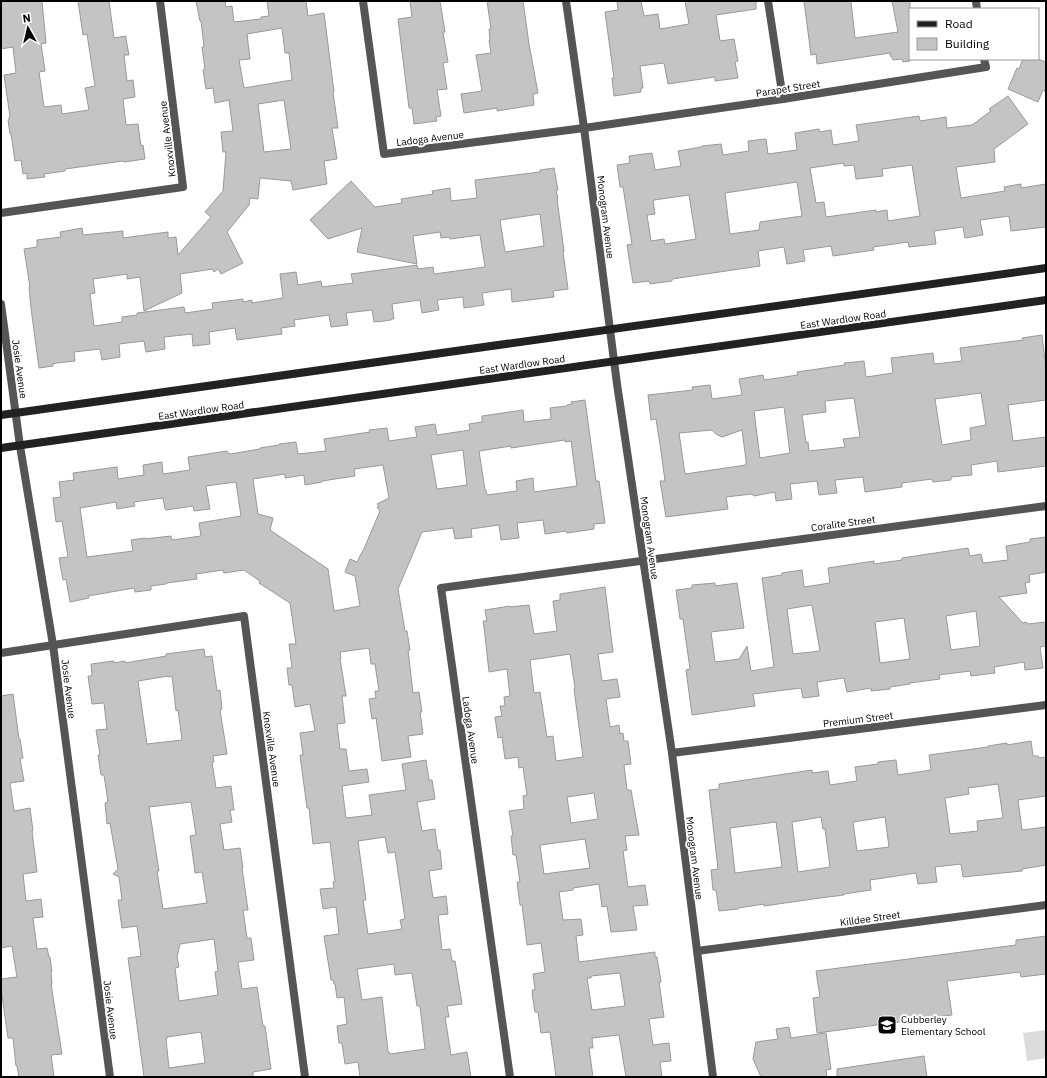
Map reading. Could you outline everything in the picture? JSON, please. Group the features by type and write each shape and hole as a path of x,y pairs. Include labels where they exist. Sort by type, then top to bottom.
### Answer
{"main road":[{"path":"1,415 1046,268"},
{"name":"East Wardlow Road","path":"1,448 1046,300"}],"street":[{"name":"Knoxville Avenue","path":"1,213 183,187 160,1"},
{"name":"Ladoga Avenue","path":"363,1 384,154 584,128"},
{"name":"Monogram Avenue","path":"566,1 614,361 672,753 714,1077"},
{"path":"768,1 783,99"},
{"name":"Parapet Street","path":"584,128 986,67 984,60"},
{"name":"Josie Avenue","path":"1,304 20,446 53,645 110,1077"},
{"name":"Coralite Street","path":"643,560 1046,506"},
{"name":"Ladoga Avenue","path":"510,1077 441,588 643,560"},
{"name":"Knoxville Avenue","path":"53,645 244,616 305,1077"},
{"path":"1,653 53,645"},
{"name":"Premium Street","path":"672,753 1046,705"},
{"name":"Killdee Street","path":"697,951 1046,905"}],"shaded area":[{"path":"1046,1030 1046,1058 1027,1061 1023,1033"}],"building":[{"path":"1,1 42,1 46,43 41,44 45,71 39,72 44,107 61,105 62,114 89,110 85,88 95,86 87,34 83,35 78,1 109,1 114,38 126,36 129,55 124,55 127,81 133,80 135,97 123,99 126,125 138,124 141,146 143,145 145,159 65,169 65,171 44,174 45,177 27,179 27,173 23,174 21,160 15,161 10,134 8,120 10,117 4,75 16,73 13,47 1,49"},
{"path":"196,1 225,1 226,7 232,6 234,22 261,19 261,17 269,16 267,1 306,1 308,16 324,13 338,128 332,128 337,159 324,161 327,184 293,190 291,181 260,178 258,199 250,198 249,205 227,232 243,263 221,274 218,269 214,272 213,269 180,274 182,293 144,311 140,277 127,279 127,274 93,279 95,293 90,294 94,326 122,322 122,317 137,315 137,313 184,307 185,313 213,309 212,303 243,299 243,302 252,300 252,303 283,298 280,274 296,272 298,285 321,281 322,287 353,283 351,274 417,265 418,269 433,267 434,274 485,267 480,235 450,239 450,237 441,238 440,232 413,236 417,264 357,252 362,228 328,239 310,220 351,181 375,207 402,203 401,199 433,194 432,191 450,188 451,201 477,198 475,180 540,172 540,170 554,168 558,190 556,190 568,289 553,291 554,297 512,302 511,289 482,293 484,305 464,308 463,297 437,300 439,310 422,313 420,300 392,304 394,319 391,320 374,322 372,310 346,313 348,325 331,327 329,315 294,320 295,326 281,328 282,334 237,340 235,328 209,332 210,344 193,346 192,334 164,337 165,349 146,352 144,341 119,344 120,357 102,360 100,349 74,352 75,361 57,363 53,364 53,366 39,368 31,308 30,287 24,249 37,247 37,240 61,237 60,232 82,228 83,235 123,231 123,238 168,232 168,238 176,237 178,255 211,217 205,212 223,191 226,152 223,152 221,132 233,131 229,100 215,103 213,88 206,89 203,70 205,69 202,47 204,47","holes":["282,28 285,53 289,53 292,80 244,88 239,60 250,59 247,34","284,100 291,149 264,152 258,104","540,214 544,246 505,252 500,220"]},
{"path":"410,1 440,1 448,62 443,63 447,89 437,90 441,116 436,117 437,121 414,124 412,108 409,108 398,19 412,17"},
{"path":"487,1 523,1 538,93 533,94 534,105 497,111 497,108 464,113 461,94 482,91 476,55 491,53 489,29 491,29"},
{"path":"617,1 641,1 644,16 658,14 660,29 689,24 685,1 756,1 756,9 716,15 720,41 734,39 738,61 735,62 738,78 715,81 715,77 668,84 664,63 640,66 643,88 641,88 641,92 614,96 612,78 614,78 605,12 618,10"},
{"path":"804,1 851,1 855,38 898,32 892,1 910,1 910,61 903,62 902,59 893,60 890,53 817,64 816,54 811,55"},
{"path":"1039,59 1046,62 1046,92 1043,90 1038,102 1008,89 1017,68 1019,69 1023,60"},
{"path":"1008,96 1028,124 994,149 995,162 956,167 961,198 1005,191 1004,187 1021,184 1021,188 1046,184 1046,227 1011,231 1009,216 980,220 983,235 965,238 963,227 934,231 936,244 909,247 908,242 873,247 874,250 833,256 831,246 803,250 805,261 787,264 784,247 758,251 760,266 672,279 672,281 650,284 649,281 633,283 627,245 632,244 623,187 620,187 617,165 630,163 629,156 652,153 655,170 681,166 678,151 702,146 721,144 723,155 749,151 748,141 766,139 768,154 797,150 795,133 819,129 820,132 831,130 833,145 859,141 856,125 919,116 920,121 946,117 947,128 972,125 991,111 989,109","holes":["844,163 844,166 854,165 856,179 883,176 882,169 912,165 920,216 888,221 887,210 876,212 876,210 826,217 824,202 816,203 810,168","797,182 802,216 760,222 759,230 730,234 725,193","689,195 696,239 665,244 664,239 651,241 647,215 655,214 654,200"]},
{"path":"1042,335 1046,368 1046,400 1008,405 1013,441 1046,437 1046,466 998,472 997,461 971,465 972,475 951,477 951,480 933,482 932,479 902,483 902,487 865,492 863,477 835,480 837,493 819,495 817,481 790,484 792,499 776,501 775,492 754,496 752,494 726,497 728,509 666,517 660,481 665,481 661,451 656,419 651,420 648,395 693,390 692,387 710,385 712,399 742,395 739,379 763,375 764,380 798,375 797,372 845,365 844,363 864,361 866,377 893,373 891,358 933,353 934,364 962,361 960,348 1023,340 1022,338","holes":["981,393 986,425 970,428 971,440 942,445 935,399","854,398 860,437 843,439 845,447 809,451 808,442 806,443 802,415 826,412 825,401","784,407 790,453 760,458 754,411","712,430 722,437 742,430 746,465 685,474 679,433"]},
{"path":"585,400 596,481 599,481 605,523 594,524 594,529 567,533 566,531 545,534 543,520 517,523 519,538 501,540 499,525 471,529 472,537 455,539 453,528 422,532 398,589 405,631 407,631 410,650 408,650 413,693 419,692 422,712 420,712 423,734 408,736 411,757 382,761 376,718 372,719 369,699 376,698 375,691 379,691 375,664 371,664 369,648 340,652 346,696 342,696 345,723 337,724 340,749 346,749 349,771 367,769 369,782 342,786 346,818 372,815 369,795 406,790 402,764 426,760 429,780 432,780 435,799 417,802 422,831 435,829 438,851 440,850 442,869 429,871 433,898 446,896 448,914 438,915 442,950 450,949 452,961 455,961 462,1004 447,1006 449,1017 445,1017 451,1055 467,1052 471,1077 360,1077 358,1062 345,1064 342,1043 339,1043 337,1026 347,1024 344,997 337,998 335,984 333,980 331,980 324,936 339,934 336,907 323,909 320,889 334,888 333,882 335,882 330,842 313,844 309,808 307,808 300,755 303,755 300,733 315,731 310,704 295,707 292,685 289,685 287,668 292,668 289,644 296,644 290,603 259,583 260,581 244,570 224,573 223,570 196,574 197,579 151,586 151,590 135,592 134,588 88,596 89,598 70,602 66,579 63,580 59,558 68,557 62,521 56,522 53,498 61,497 59,482 74,480 73,473 117,467 118,479 144,475 143,465 162,462 163,474 190,470 188,457 227,451 230,454 296,442 298,454 326,451 324,439 387,428 389,441 417,437 415,427 435,424 437,435 470,430 469,424 482,422 482,416 523,410 524,422 551,419 550,408 567,406 572,404 571,402","holes":["565,440 565,442 571,441 577,486 534,492 533,478 516,481 517,491 487,495 479,451 511,446 511,448","463,450 467,485 437,489 431,455","383,465 389,498 377,504 380,511 363,551 357,562 350,559 345,572 355,576 360,606 334,611 328,569 270,530 273,518 258,514 253,479 285,474 285,478 304,475 305,485 355,476 354,469","236,482 241,516 199,523 201,536 172,540 171,536 131,540 133,551 87,557 80,508 116,502 117,509 135,506 134,502 163,498 166,510 193,506 194,511 210,509 206,486","385,837 388,853 395,852 405,919 400,920 402,929 368,934 363,900 366,900 358,841","394,964 395,975 412,973 417,1006 420,1006 425,1049 390,1054 388,1052 382,997 362,1000 357,969"]},
{"path":"1046,537 1046,572 1029,575 1030,582 1025,583 1027,593 999,597 1023,623 1026,622 1028,624 1046,622 1046,646 1040,647 1043,668 1025,670 1024,662 994,667 995,673 971,676 970,671 939,675 940,679 890,687 890,689 871,691 871,688 847,692 844,678 817,682 819,696 803,698 801,688 753,694 755,706 692,715 686,670 690,669 683,619 680,619 676,590 692,588 692,585 715,583 715,586 737,583 744,628 711,632 715,662 739,659 747,646 751,671 774,667 762,578 802,570 804,587 830,583 828,568 874,561 874,564 902,560 902,558 968,548 970,556 981,554 983,563 1008,560 1006,546 1030,542 1030,539","holes":["812,605 820,651 793,654 787,609","976,611 980,646 951,650 946,616","904,618 910,659 880,663 875,622"]},
{"path":"605,587 613,652 598,654 602,681 617,679 620,697 606,699 610,727 619,725 620,734 623,733 624,741 628,741 631,764 624,765 627,790 631,790 639,835 625,836 627,850 623,851 628,887 645,885 648,905 633,906 637,930 611,932 607,906 602,907 599,884 573,888 573,890 559,892 563,920 581,919 583,935 576,936 579,962 655,952 661,982 659,982 664,1017 649,1019 653,1045 669,1043 671,1061 660,1062 662,1077 626,1077 619,1035 592,1038 593,1048 589,1048 593,1077 556,1077 550,1032 541,1033 538,1012 535,1012 532,993 532,990 535,990 533,974 545,972 541,943 527,945 522,905 520,905 517,882 520,882 516,855 513,855 511,836 513,836 509,811 524,809 523,796 527,795 523,767 519,768 518,757 505,759 502,737 498,738 495,717 502,716 500,706 505,706 504,697 510,696 507,669 489,672 483,621 487,621 485,610 529,605 534,634 557,631 553,601 560,600 560,594","holes":["570,654 583,757 556,761 553,736 547,737 540,692 534,693 530,660","594,793 598,819 571,823 567,797","585,839 590,868 544,874 540,845","620,973 625,1006 592,1010 587,978 591,978 591,976"]},
{"path":"204,649 205,657 212,656 217,691 220,690 222,709 220,710 227,754 213,756 214,762 212,762 216,788 231,786 234,810 230,810 232,822 220,824 224,850 240,848 248,910 243,910 247,938 251,938 254,960 238,962 242,989 257,987 263,1026 265,1026 271,1069 253,1072 253,1077 144,1077 128,958 141,956 137,926 122,928 118,900 122,900 119,877 113,874 118,869 110,823 107,824 105,803 108,802 104,775 101,775 98,755 100,755 96,730 107,729 104,703 92,704 88,676 92,676 91,664 114,661 114,663 125,661 125,663 166,656 166,654","holes":["172,676 176,711 178,710 182,740 147,744 138,681","191,802 196,835 190,836 195,873 202,872 207,903 163,909 157,871 159,871 149,807","214,939 218,971 215,972 218,995 179,1001 175,968 179,967 177,957 180,944","201,1032 205,1063 169,1068 167,1037"]},
{"path":"13,694 23,758 20,759 24,781 10,783 14,811 30,808 37,872 23,874 26,901 41,899 43,917 33,918 37,949 47,948 50,957 52,972 51,984 62,1054 51,1055 54,1077 19,1077 16,1066 13,1038 8,1038 1,988 1,979 17,977 12,946 1,948 1,696"},
{"path":"1031,741 1033,756 1038,756 1039,758 1046,757 1046,796 1018,800 1022,830 1046,827 1046,865 1022,869 1022,871 963,877 961,864 935,867 937,882 918,884 916,873 870,880 871,890 844,895 764,906 764,904 719,911 716,890 713,890 711,870 718,869 709,790 719,789 719,784 812,770 812,773 828,771 830,785 857,781 855,767 896,760 898,775 931,770 929,755 1007,743 1007,745","holes":["998,784 1003,818 977,821 978,831 950,834 945,798 969,794 968,788","821,817 823,829 825,829 830,867 798,872 792,822","885,817 889,847 857,851 853,822","776,822 782,867 735,873 730,828"]},
{"path":"1046,936 1046,974 1021,977 1020,972 947,981 952,1015 817,1033 813,998 820,997 816,971 1016,945 1016,940"},
{"path":"789,1027 791,1038 826,1033 831,1069 826,1070 827,1077 761,1077 753,1059 756,1042 778,1039 776,1029"},
{"path":"924,1056 927,1077 837,1077 837,1069"}],"place":[{"name":"Cubberley Elementary School","path":"887,1025"}]}
